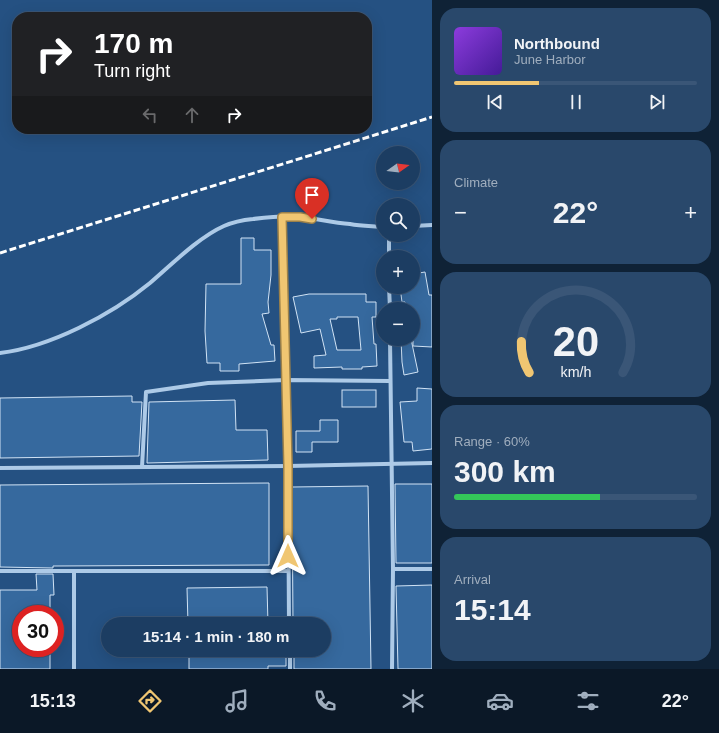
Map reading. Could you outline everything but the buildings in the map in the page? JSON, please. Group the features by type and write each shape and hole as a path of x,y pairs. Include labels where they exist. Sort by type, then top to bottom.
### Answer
{"street":[{"path":"0,353 27,348 52,339 76,329 116,308 136,294 205,236 224,226 239,221 267,217 300,217 376,226"},
{"path":"282,217 288,466 289,617"},
{"path":"420,226 432,226"},
{"path":"390,346 393,569 392,669"},
{"path":"142,467 146,392 208,383 286,380 390,381"},
{"path":"0,468 288,466 432,463"},
{"path":"393,569 432,569"},
{"path":"0,570 288,571"},
{"path":"74,571 74,669"},
{"path":"290,657 290,669"}],"railway":[{"path":"0,253 432,117"}],"route":[{"path":"288,556 288,466 282,217 312,219"}]}
